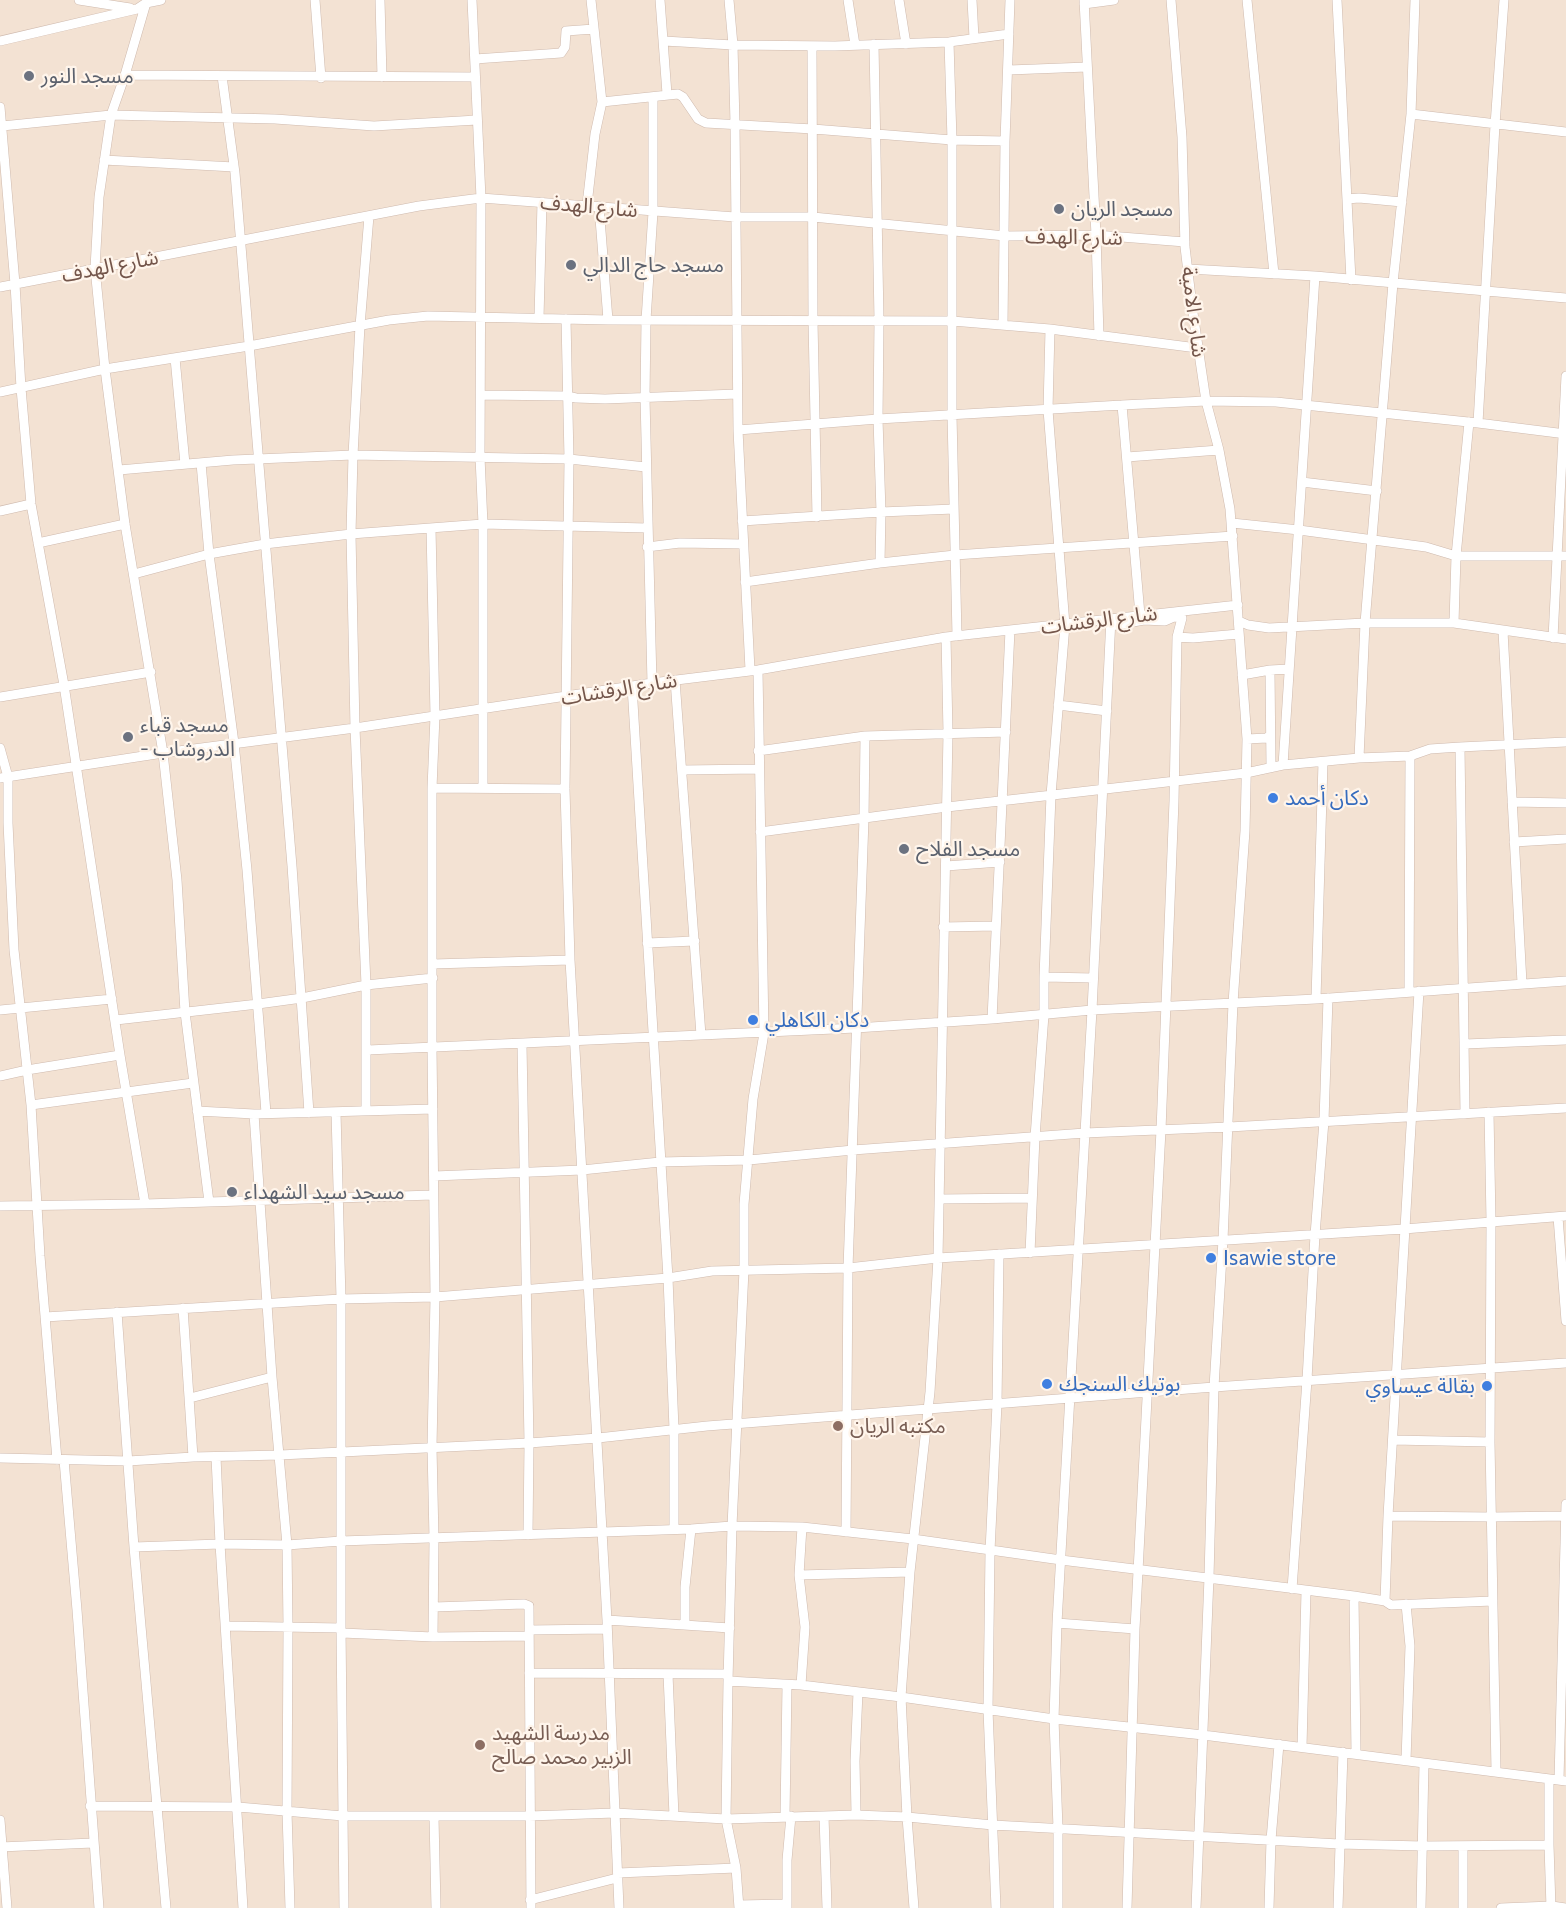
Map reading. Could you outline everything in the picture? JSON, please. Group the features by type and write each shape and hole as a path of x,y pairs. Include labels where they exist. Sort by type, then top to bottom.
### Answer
{"street":[{"path":"79,0 137,9"},
{"path":"0,41 137,9 146,3 160,0"},
{"path":"315,0 321,78"},
{"path":"380,0 382,77"},
{"path":"472,0 481,198 480,457 483,524 481,710 483,787"},
{"path":"587,205 595,134 602,102 591,0"},
{"path":"660,0 667,94"},
{"path":"729,0 733,45 735,124 738,430 745,582 754,670 759,769 764,1033 753,1099 744,1204 744,1270 732,1526 726,1819 736,1868 739,1906 787,1906 787,1685"},
{"path":"848,0 855,45"},
{"path":"899,0 906,44"},
{"path":"972,0 974,39"},
{"path":"1004,325 1005,141 1010,0"},
{"path":"1099,336 1084,2 1114,0"},
{"name":"شارع الامية","path":"1171,0 1182,137 1185,242 1197,348 1232,523 1247,739 1245,831 1233,1003 1229,1127 1214,1387 1196,1908"},
{"path":"1247,0 1274,274"},
{"path":"1337,0 1352,280"},
{"path":"1359,758 1365,623 1411,114 1416,0"},
{"path":"1454,623 1456,556 1474,422 1504,0"},
{"path":"146,3 111,115 104,160 95,268 105,369 125,524 163,753 177,880 185,1012 209,1202"},
{"path":"475,59 561,53 565,47 566,31 594,29"},
{"path":"664,41 733,45 906,44 949,42 1009,34"},
{"path":"949,42 952,140 952,416 957,636"},
{"path":"874,44 879,320 880,563"},
{"path":"812,45 813,321 818,517"},
{"path":"1009,70 1087,67"},
{"path":"125,75 321,78 475,77"},
{"path":"222,76 234,167 302,998 309,1113"},
{"path":"602,102 678,94 683,97 702,123 952,140 1005,141"},
{"path":"652,97 653,212 646,320 645,398 652,683"},
{"path":"0,107 31,504 64,685 145,1204"},
{"path":"1411,114 1566,132"},
{"path":"2,126 111,115 275,119 374,126 477,120"},
{"path":"104,160 234,167"},
{"name":"شارع الهدف","path":"0,287 419,206 481,198 735,218 813,217 1005,236 1096,235 1185,242"},
{"path":"1347,199 1402,202"},
{"path":"539,318 542,202"},
{"path":"598,206 608,320"},
{"path":"366,1111 368,1050 351,534 360,326 369,216"},
{"path":"1188,268 1315,276 1566,298"},
{"path":"1283,765 1315,276"},
{"path":"0,392 105,369 249,346 389,320 428,316 608,320 952,321 1050,329 1197,348"},
{"path":"566,319 569,459 565,789 570,960 598,1438 619,1908"},
{"path":"1030,1253 1035,1137 1044,1015 1051,795 1065,625 1048,410 1050,329"},
{"path":"175,358 184,464"},
{"path":"1553,638 1561,556 1566,376"},
{"path":"482,395 645,398 737,394"},
{"path":"738,430 878,419 1206,401 1276,402 1474,422 1564,434"},
{"path":"1122,405 1140,615"},
{"path":"1127,457 1219,450"},
{"path":"119,470 258,458 353,455 569,459 646,467"},
{"path":"201,463 209,554 234,743 266,1113"},
{"path":"1302,482 1377,491"},
{"path":"0,511 31,504"},
{"path":"742,521 954,509"},
{"path":"1232,523 1373,540 1426,548 1456,556 1561,556"},
{"path":"38,543 125,524"},
{"path":"134,574 209,554 264,544 351,534 483,524 647,528"},
{"path":"431,528 435,716 432,788 435,1297 432,1447 433,1637"},
{"path":"745,582 955,555 1233,536"},
{"path":"647,547 680,543 743,544"},
{"name":"شارع الرقشات","path":"4,778 163,753 356,728 652,683 754,670 946,637 1111,622 1140,615 1238,605"},
{"path":"1058,1908 1054,1719 1056,1623 1071,1398 1111,622 1164,621 1174,617 1182,618 1177,637 1161,1130 1135,1629 1126,1908"},
{"path":"1239,621 1257,627 1365,623 1454,623 1566,639"},
{"path":"992,1019 1010,630"},
{"path":"1503,631 1522,983"},
{"path":"1177,637 1239,634"},
{"path":"914,1908 902,1697 910,1572 928,1409 938,1258 948,733 946,637"},
{"path":"1242,675 1289,669"},
{"path":"1270,670 1271,767"},
{"path":"0,697 151,672"},
{"path":"675,680 701,1035"},
{"path":"632,687 668,1278 674,1429 674,1529"},
{"path":"1058,705 1107,711"},
{"path":"758,751 865,736 1006,732"},
{"path":"846,1532 848,1268 865,736"},
{"path":"1247,739 1269,736"},
{"path":"760,832 947,807 1246,772 1283,765 1410,756 1430,749 1566,742"},
{"path":"1460,747 1464,1114"},
{"path":"0,748 4,778 5,860 31,1105 45,1317 77,1610 99,1908"},
{"path":"1385,1601 1412,1117 1414,992 1410,756"},
{"path":"1316,999 1323,762"},
{"path":"683,770 759,769"},
{"path":"432,788 565,789"},
{"path":"1512,802 1566,803"},
{"path":"1514,842 1566,839"},
{"path":"946,866 1000,862"},
{"path":"943,927 996,926"},
{"path":"647,943 695,941"},
{"path":"433,964 570,960"},
{"path":"116,1020 258,1004 366,985 433,978"},
{"path":"1044,978 1094,978"},
{"path":"368,1050 856,1028 1092,1010 1316,999 1566,981"},
{"path":"1292,1589 1324,1121 1328,998"},
{"path":"0,1010 112,999"},
{"path":"1465,1044 1566,1040"},
{"path":"522,1044 530,1443 528,1535"},
{"path":"0,1076 120,1054"},
{"path":"31,1105 193,1083"},
{"path":"434,1176 582,1170 660,1162 748,1160 1085,1133 1566,1108"},
{"path":"197,1111 254,1114 433,1109"},
{"path":"336,1112 341,1299 344,1908"},
{"path":"1488,1112 1491,1221 1490,1442 1496,1771"},
{"path":"254,1114 286,1545 287,1812 290,1908"},
{"path":"0,1206 433,1195"},
{"path":"940,1199 1032,1198"},
{"path":"45,1317 341,1299 435,1297 668,1278 712,1271 848,1268 938,1258 1315,1235 1562,1216 1566,1321"},
{"path":"996,1908 988,1710 990,1551 997,1404 999,1254"},
{"path":"183,1308 194,1457"},
{"path":"117,1312 134,1547 166,1908"},
{"path":"0,1458 128,1461 530,1443 848,1415 1566,1363"},
{"path":"190,1398 272,1377"},
{"path":"1393,1440 1490,1442"},
{"path":"216,1457 243,1908"},
{"path":"1551,1907 1549,1845 1558,1780 1563,1703 1566,1504"},
{"path":"1388,1516 1566,1516"},
{"path":"134,1547 220,1544 286,1545 732,1526 802,1527 913,1539 990,1551 1354,1596 1385,1601 1391,1605 1493,1601"},
{"path":"801,1685 804,1628 799,1575 802,1527"},
{"path":"685,1624 685,1587 691,1529"},
{"path":"799,1575 910,1572"},
{"path":"1302,1747 1306,1591"},
{"path":"1354,1596 1356,1754"},
{"path":"434,1607 528,1604 530,1904 618,1876 736,1868"},
{"path":"1406,1604 1410,1646 1406,1760"},
{"path":"1056,1623 1135,1629"},
{"path":"226,1626 288,1627 433,1637 529,1633 607,1624 685,1624 730,1628"},
{"path":"529,1673 728,1677 1558,1780"},
{"path":"668,1674 674,1816"},
{"path":"856,1815 855,1761 858,1692"},
{"path":"1269,1908 1271,1840 1279,1744"},
{"path":"1338,1908 1343,1752"},
{"path":"1421,1908 1424,1763"},
{"path":"90,1806 238,1808 343,1816 529,1816 615,1813 726,1819 856,1815 1339,1844 1549,1845"},
{"path":"824,1816 827,1908"},
{"path":"434,1817 436,1908"},
{"path":"0,1820 7,1908"},
{"path":"1,1847 93,1843"},
{"path":"1462,1908 1463,1846"},
{"path":"1501,1908 1566,1908"}],"shaded area":[{"path":"0,0 1566,0 1566,1908 0,1908"}],"place":[{"name":"مسجد النور","path":"29,76"},
{"name":"مسجد الريان","path":"1059,209"},
{"name":"مسجد حاج الدالي","path":"571,265"},
{"name":"مسجد قباء - الدروشاب","path":"128,737"},
{"name":"دكان أحمد","path":"1273,798"},
{"name":"مسجد الفلاح","path":"904,849"},
{"name":"دكان الكاهلي","path":"753,1020"},
{"name":"مسجد سيد الشهداء","path":"232,1192"},
{"name":"Isawie store","path":"1211,1258"},
{"name":"بوتيك السنجك","path":"1047,1384"},
{"name":"بقالة عيساوي","path":"1487,1386"},
{"name":"مكتبه الريان","path":"838,1426"},
{"name":"مدرسة الشهيد الزبير محمد صالح","path":"480,1745"}]}
